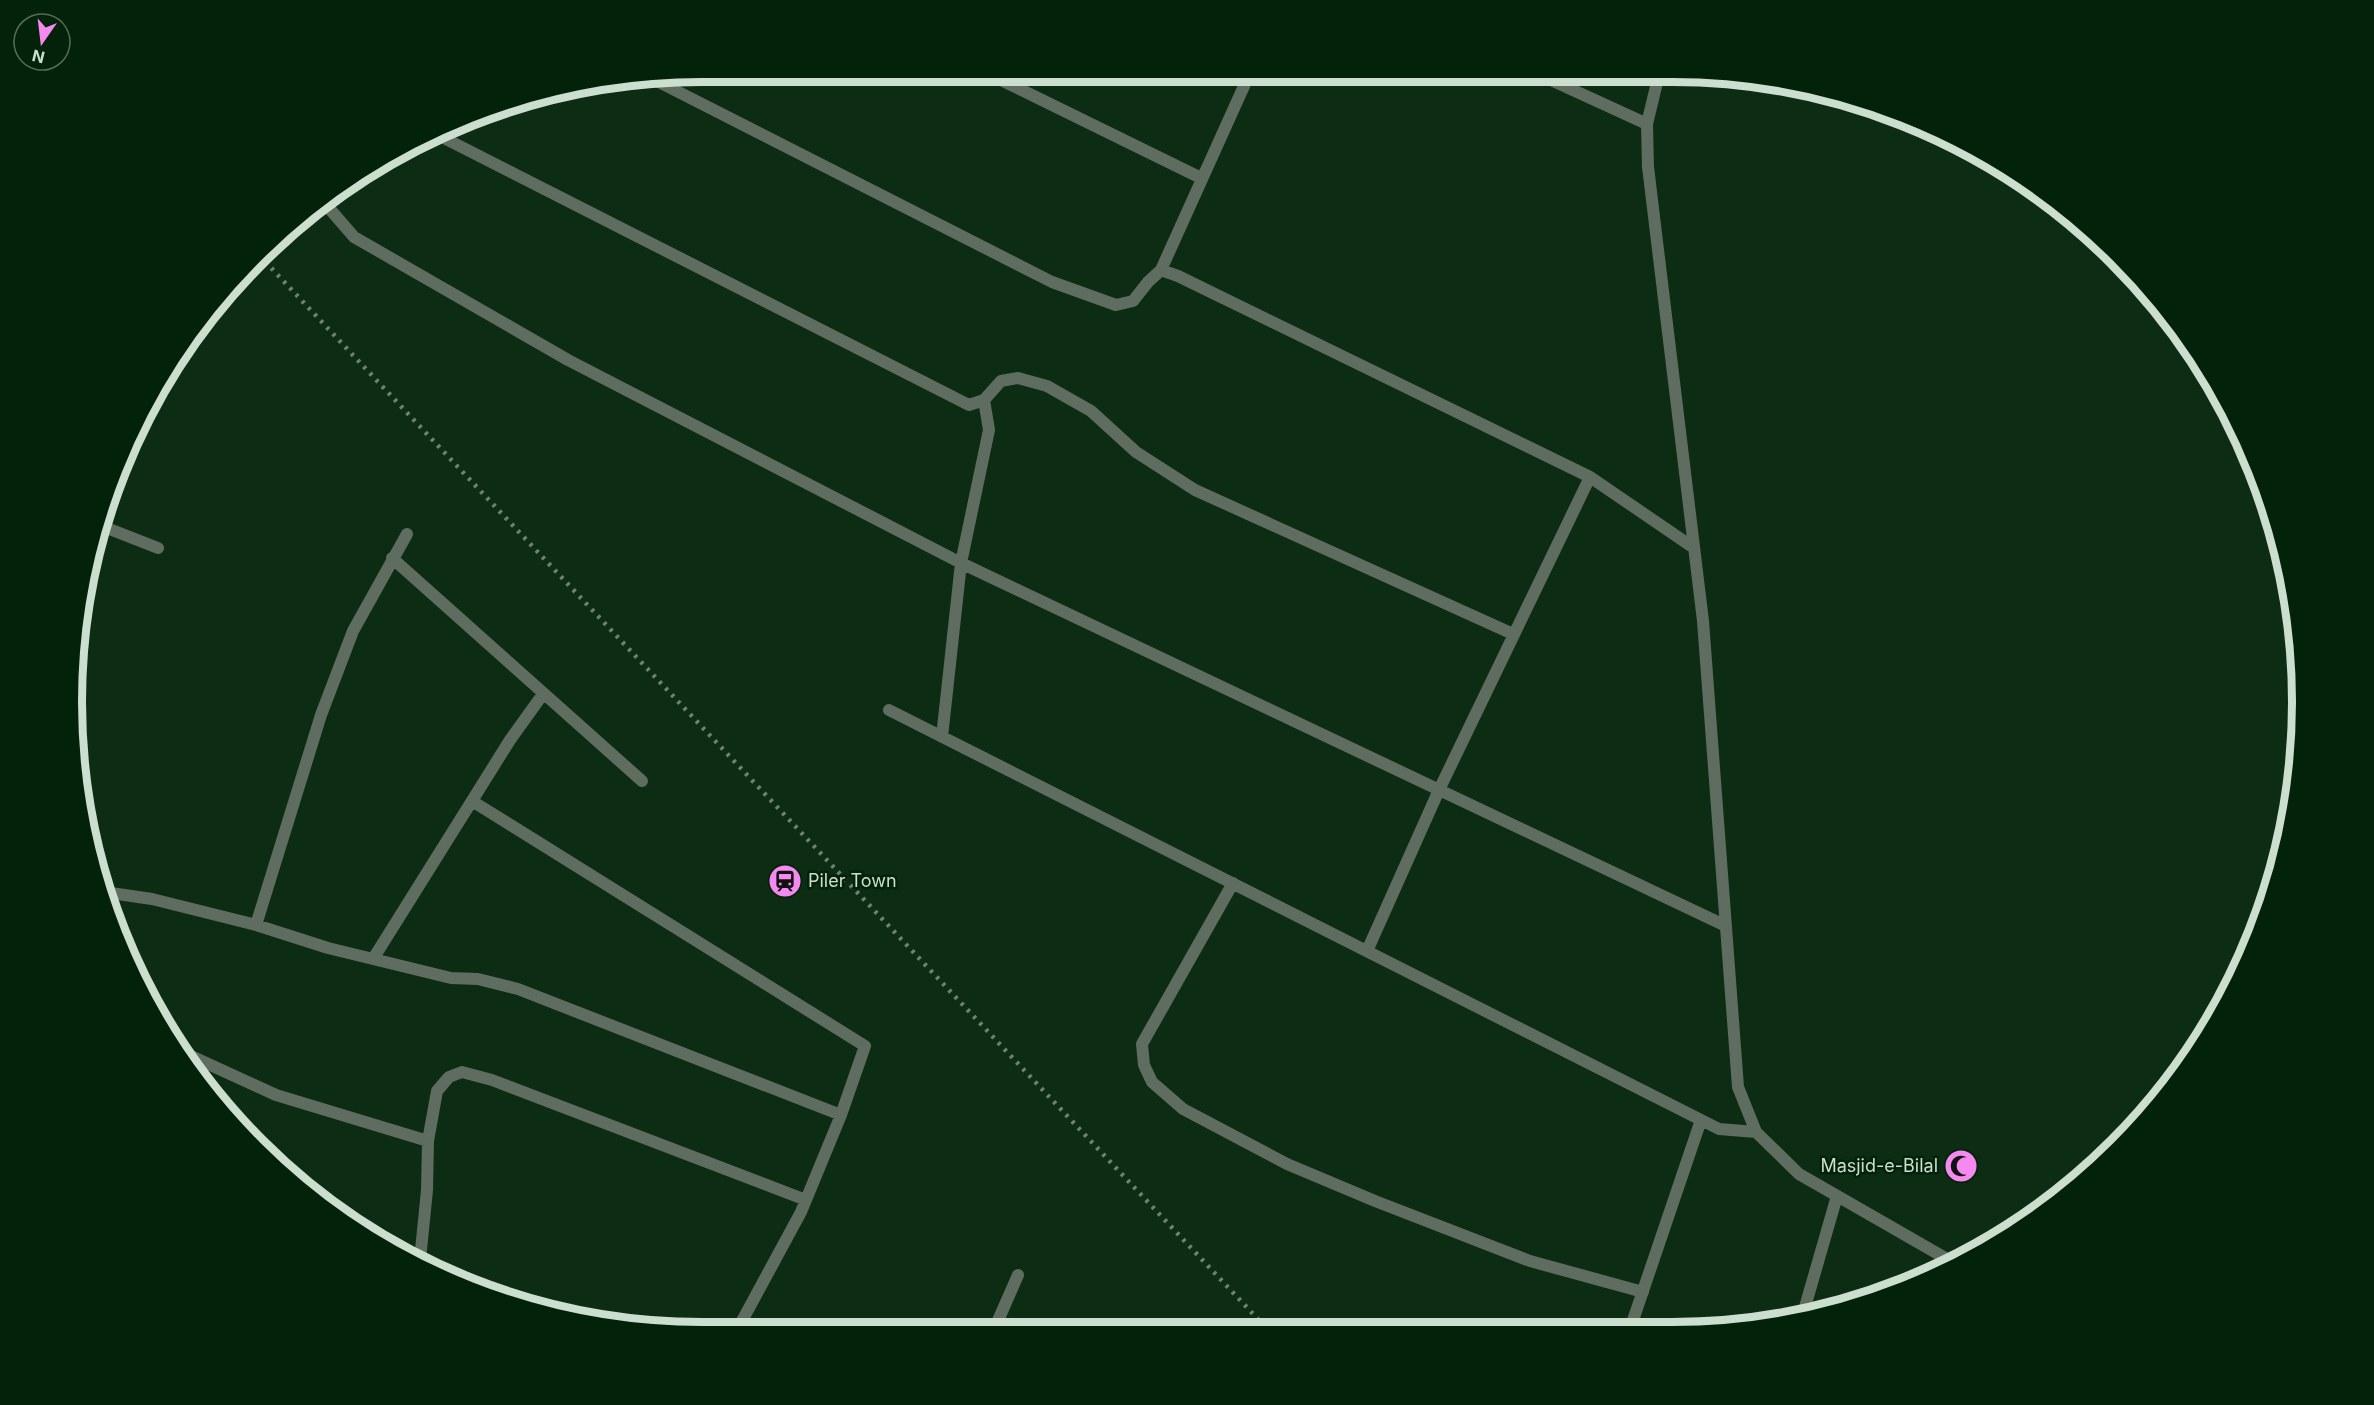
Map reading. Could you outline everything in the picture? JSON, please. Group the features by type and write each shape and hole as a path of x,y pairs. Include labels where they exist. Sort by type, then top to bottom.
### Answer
{"street":[{"path":"1005,82 1201,178"},
{"path":"663,84 1052,282 1116,305 1133,300 1161,270 1246,82"},
{"path":"1555,82 1647,124"},
{"path":"1657,82 1647,124 1648,166 1703,621 1738,1087 1756,1132 1799,1174 1947,1259"},
{"path":"445,139 969,405 984,400 1001,381 1018,378 1047,386 1090,411 1136,452 1195,490 1514,634"},
{"path":"329,208 354,237 568,360 961,563 1726,926"},
{"path":"1161,270 1590,477 1694,548"},
{"path":"942,737 961,563 989,430 984,400"},
{"path":"1367,951 1439,790 1590,477"},
{"path":"108,528 158,548"},
{"path":"256,925 321,715 353,631 407,534"},
{"path":"392,558 642,781"},
{"path":"373,959 510,740 543,694"},
{"path":"889,710 1719,1129 1756,1132"},
{"path":"472,801 865,1046 841,1115 806,1200 741,1322"},
{"path":"1233,883 1142,1044 1144,1065 1152,1082 1183,1109 1298,1169 1530,1261 1643,1292"},
{"path":"113,893 152,899 256,925 328,948 451,978 478,979 518,989 841,1115"},
{"path":"195,1058 276,1095 428,1141"},
{"path":"421,1255 427,1190 428,1141 437,1091 449,1077 462,1072 492,1080 806,1200"},
{"path":"1632,1322 1701,1119"},
{"path":"1805,1308 1837,1196"},
{"path":"997,1322 1018,1275"}],"railway":[{"path":"266,262 1261,1322"}],"place":[{"name":"Piler Town","path":"785,881"},
{"name":"Masjid-e-Bilal","path":"1961,1166"}]}
